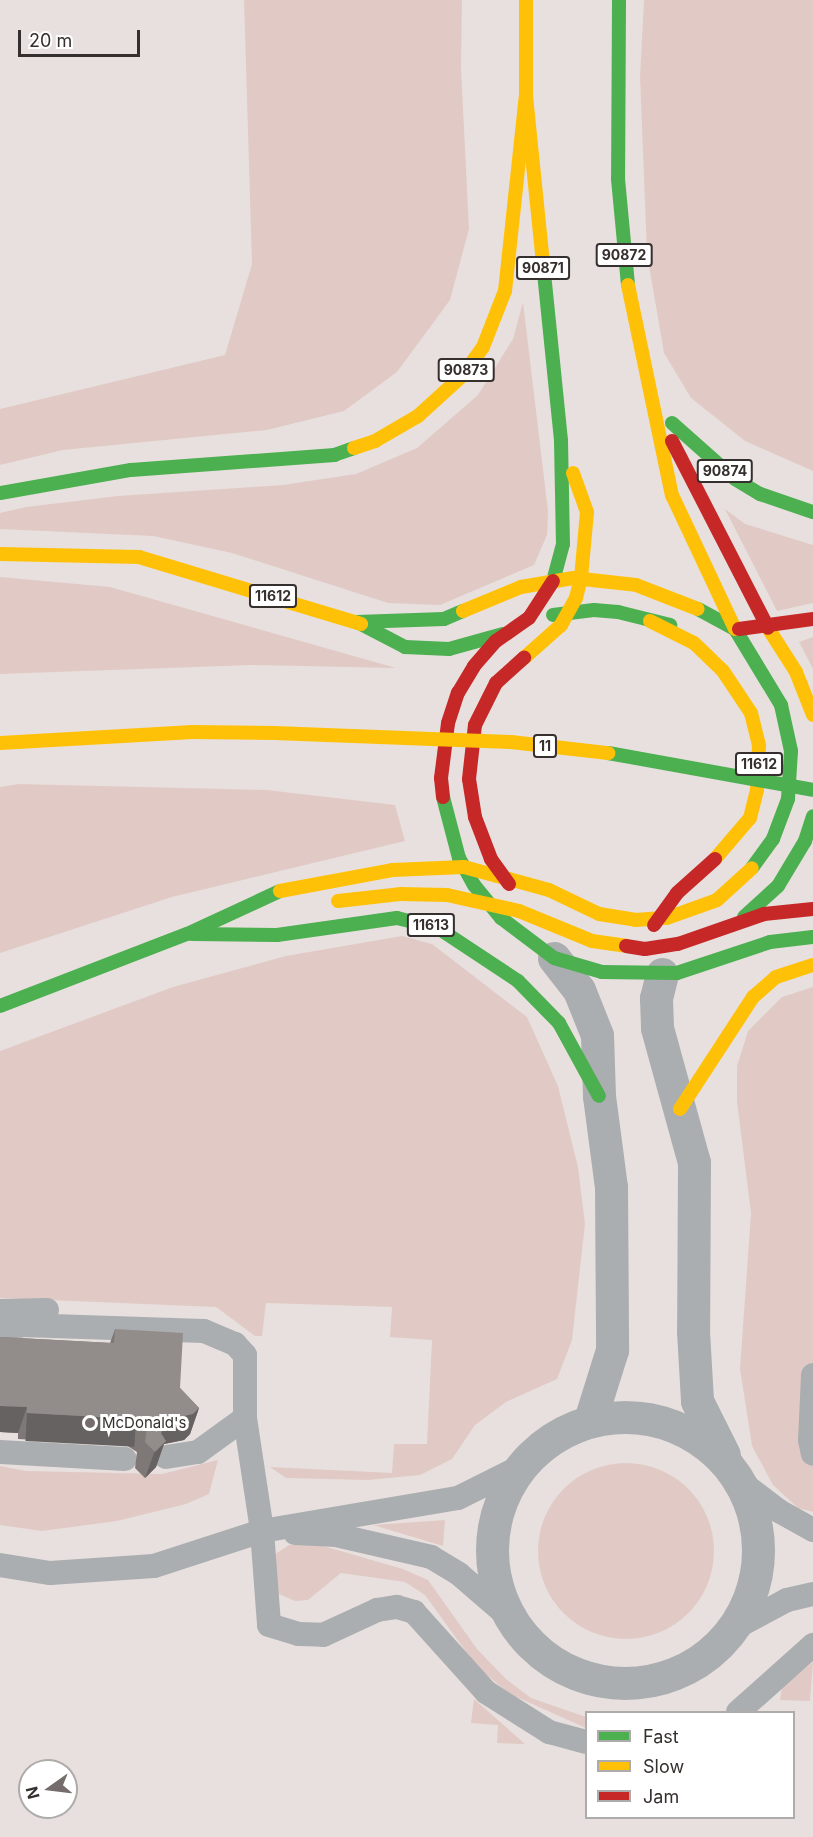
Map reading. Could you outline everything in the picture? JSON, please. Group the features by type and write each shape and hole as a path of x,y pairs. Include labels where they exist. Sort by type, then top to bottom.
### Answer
{"main road":[{"name":"90871","path":"526,0 526,96 561,441 564,535 553,581"},
{"name":"90872","path":"619,0 618,179 622,241 630,306 672,495 735,629"},
{"name":"90873","path":"0,493 131,470 334,455 390,434 425,411 462,376 483,347 499,314 505,291 526,96"},
{"name":"90872","path":"652,405 737,574 768,628"},
{"name":"90874","path":"652,405 735,479 760,494 813,512"},
{"name":"90871","path":"561,441 587,512 581,578"},
{"name":"11612","path":"0,554 139,558 357,622 405,647 429,651 470,645 569,611 618,612 681,627 735,629 768,628 813,619"},
{"name":"11612","path":"552,925 524,903 501,874 485,846 473,808 469,779 475,726 496,683 553,635 569,611 581,578"},
{"name":"11612","path":"357,622 444,619 521,587 581,578 614,580 665,594 735,629 781,705 791,751 791,778 773,839 735,886 708,904 657,919 599,914 501,874 464,867"},
{"name":"11612","path":"553,581 538,607 469,673 452,707 446,730 442,755 442,799 448,829 464,867 490,905 554,958 602,972 661,963 707,940 727,927 778,886 805,841 813,816"},
{"name":"11612","path":"650,621 694,643 723,671 751,713 759,745 757,790 750,818 729,847 677,893 657,919 661,963"},
{"path":"768,628 798,677 813,715"},
{"name":"11","path":"0,743 193,732 512,742 615,753 813,790"},
{"name":"11613","path":"0,1006 187,934 270,893 392,870 464,867"},
{"name":"11613","path":"321,904 400,894 444,895 490,905"},
{"name":"11612","path":"661,963 708,904"},
{"name":"11612","path":"490,905 519,911 599,943 661,963 727,927"},
{"path":"727,927 783,910 813,909"},
{"name":"11613","path":"187,934 277,935 397,918 438,928 518,981 559,1023 599,1096"},
{"name":"11613","path":"187,934 258,919"},
{"path":"661,963 770,942 813,937"},
{"path":"680,1109 753,997 776,977 813,965"}],"street":[{"path":"554,958 579,990 590,1012 600,1054 599,1096 611,1187 612,1350 590,1420"},
{"path":"661,963 676,1011 687,1067 680,1109"},
{"path":"661,963 635,1012 645,1062 680,1109 693,1162 693,1331 697,1401 734,1472 758,1531 759,1558 752,1591 733,1629 691,1667 641,1683 616,1684 576,1674 540,1653 509,1617 494,1575 492,1532 501,1498 520,1467 551,1438 590,1420 629,1416 670,1423 701,1439 734,1472"}],"lane":[{"path":"0,1311 213,1317 223,1321 236,1334 245,1355 244,1418 262,1531 269,1625 299,1634 323,1635 377,1610 398,1606 414,1612 486,1692 549,1732 585,1742"},
{"path":"0,1331 34,1325 204,1331 224,1337 245,1355"},
{"path":"813,1375 810,1440 813,1454"},
{"path":"166,1457 198,1452 244,1418"},
{"path":"0,1452 125,1459"},
{"path":"0,1565 50,1573 153,1566 262,1531 458,1498 520,1467"},
{"path":"734,1472 778,1511 813,1530"},
{"path":"262,1531 336,1535 431,1557 459,1574 509,1617"},
{"path":"733,1629 788,1600 813,1594"},
{"path":"740,1711 813,1645"}],"shaded area":[{"path":"244,0 462,0 461,68 469,229 450,300 397,372 344,411 267,430 63,450 0,465 0,409 225,355 252,264"},
{"path":"644,0 813,0 813,471 745,441 691,398 664,353 647,254 640,77"},
{"path":"523,302 548,511 547,535 534,565 440,605 388,603 232,553 153,536 0,529 0,513 26,507 118,496 283,485 356,474 417,448 478,395 513,339"},
{"path":"725,509 745,524 813,545 813,603 777,611"},
{"path":"0,577 110,587 396,668 252,665 0,674"},
{"path":"813,637 813,669 799,642"},
{"path":"19,784 267,790 395,805 405,841 172,897 0,953 0,787"},
{"path":"402,936 432,944 527,1017 558,1086 578,1167 585,1224 572,1340 557,1379 506,1402 475,1425 452,1459 420,1475 368,1480 286,1478 270,1467 392,1473 394,1444 427,1444 432,1340 390,1337 392,1307 266,1303 262,1336 255,1336 216,1307 0,1298 0,1051 173,987 286,956"},
{"path":"813,987 813,1512 798,1508 773,1485 752,1446 740,1369 751,1213 737,1102 737,1066 748,1031 782,997"},
{"path":"218,1460 209,1494 186,1504 117,1521 42,1531 0,1525 0,1466 26,1471 162,1474"},
{"path":"626,1463 643,1464 660,1469 688,1489 708,1517 713,1534 713,1568 708,1585 688,1613 660,1633 643,1638 626,1639 609,1638 592,1633 564,1613 544,1585 539,1568 538,1551 539,1534 544,1517 564,1489 592,1469 609,1464"},
{"path":"445,1520 443,1546 373,1525"},
{"path":"306,1541 403,1569 428,1580 477,1649 506,1679 531,1698 585,1717 585,1728 510,1694 477,1667 425,1595 405,1582 341,1573 308,1600 295,1601 279,1594 270,1582 271,1557 289,1545"},
{"path":"813,1662 810,1701 780,1700 782,1687"},
{"path":"474,1699 525,1744 497,1743 498,1725 471,1723"}],"building":[{"name":"McDonald's","path":"115,1329 183,1333 180,1388 199,1408 193,1414 166,1420 161,1433 166,1441 155,1452 145,1442 147,1426 136,1419 27,1413 27,1407 0,1406 0,1337 114,1343"}],"traffic: fast":[{"path":"619,0 618,179 628,285"},
{"path":"544,273 561,441 563,544 553,581"},
{"path":"672,423 735,479 760,494 813,512"},
{"path":"0,493 131,470 334,455 354,448"},
{"path":"698,609 735,629 781,705 791,751 788,799 773,839 752,868"},
{"path":"553,615 594,610 618,612 670,625"},
{"path":"357,622 444,619 463,611"},
{"path":"361,624 405,647 449,649 503,634"},
{"path":"608,753 813,790"},
{"path":"443,797 459,858 474,885 501,918 554,958 602,972 677,973 770,942 813,937"},
{"path":"744,917 778,886 805,841 813,816"},
{"path":"0,1006 187,934 280,891"},
{"path":"192,934 277,935 397,918 438,928 518,981 559,1023 599,1096"}],"traffic: slow":[{"path":"526,0 526,96 544,273"},
{"path":"354,448 375,441 418,416 462,376 483,347 505,291 526,96"},
{"path":"628,285 672,495 735,629"},
{"path":"573,473 587,512 581,578"},
{"path":"0,554 139,557 361,624"},
{"path":"463,611 521,587 573,578 636,585 698,609"},
{"path":"524,658 561,625 576,598 581,578"},
{"path":"650,621 694,643 723,671 751,713 759,745 757,790 750,818 715,859"},
{"path":"768,628 796,672 813,715"},
{"path":"0,743 193,732 274,733"},
{"path":"274,733 511,742 608,753"},
{"path":"280,891 392,870 464,867 549,890 599,914 635,920 667,918 717,900 752,868"},
{"path":"338,901 400,894 447,895 519,911 592,941 626,946"},
{"path":"680,1109 753,997 776,977 813,965"}],"traffic: jam":[{"path":"672,441 768,628"},
{"path":"443,797 441,778 448,723 458,693 474,666 496,641 529,618 553,581"},
{"path":"739,629 813,619"},
{"path":"509,884 491,859 475,817 469,779 475,725 496,683 524,658"},
{"path":"654,925 677,893 715,859"},
{"path":"626,946 645,949 678,944 764,914 813,909"}],"place":[{"name":"McDonald's","path":"90,1423"}]}
